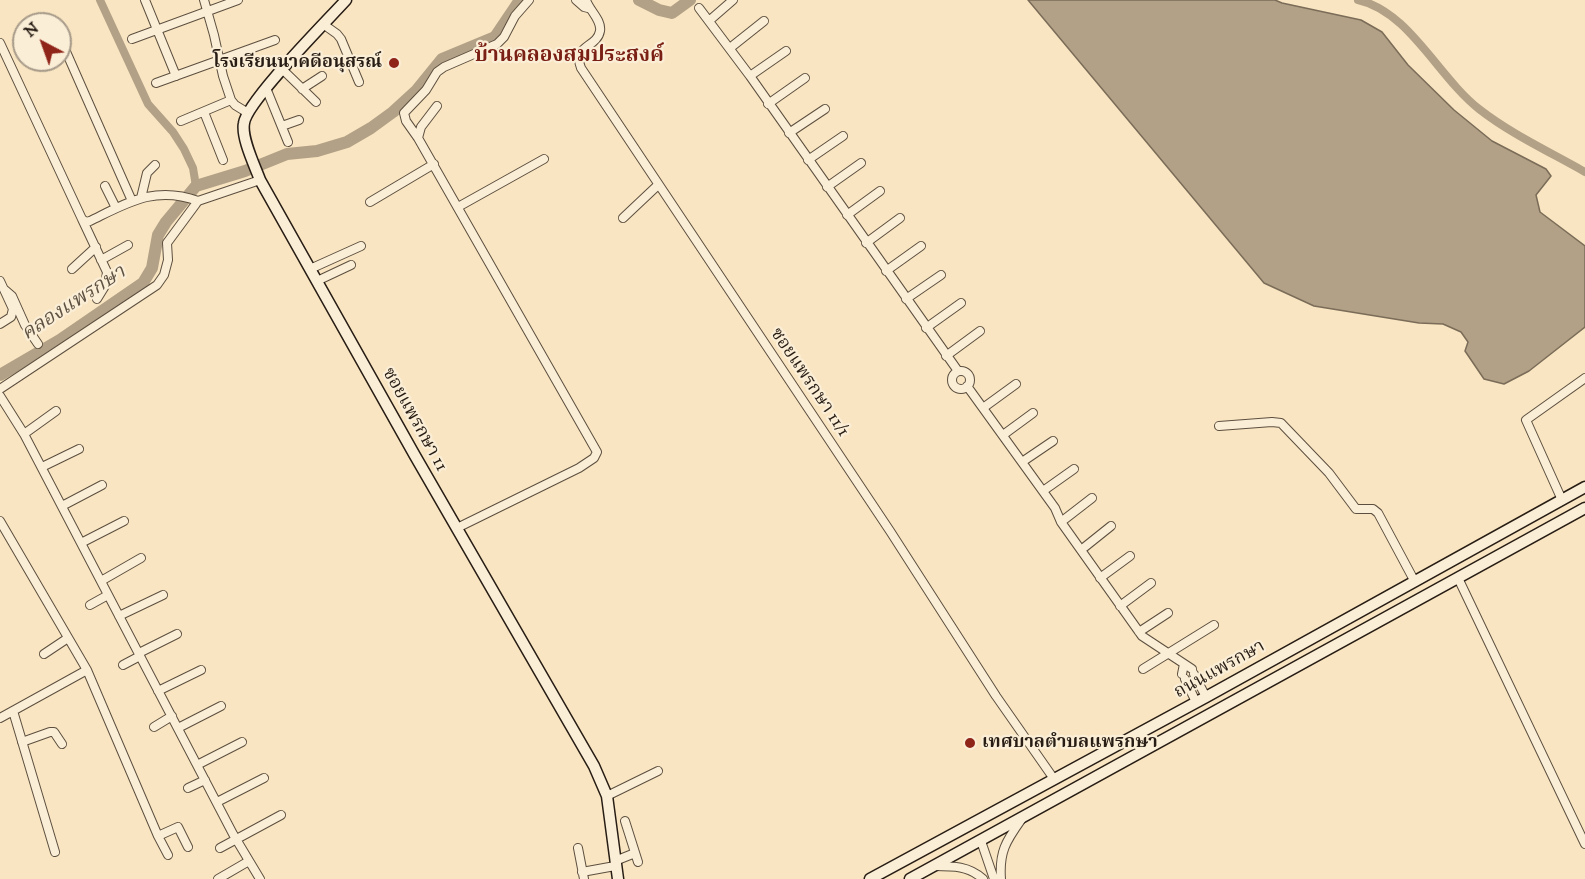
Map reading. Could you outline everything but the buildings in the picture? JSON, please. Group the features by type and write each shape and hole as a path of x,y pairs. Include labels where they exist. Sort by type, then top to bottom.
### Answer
{"main road":[{"path":"248,112 266,88 346,0"},
{"name":"ซอยแพรกษา 11","path":"248,112 243,131 259,177 594,766 607,796 618,879"},
{"name":"ถนนแพรกษา","path":"870,879 1585,487"},
{"name":"ถนนแพรกษา","path":"910,879 1585,508"},
{"path":"1338,624 1347,640"}],"street":[{"path":"145,0 176,75"},
{"path":"204,0 220,59 222,76 231,100 248,112"},
{"path":"132,39 238,0"},
{"path":"457,528 558,479 597,455 434,164 404,115 405,111 426,90 437,72 503,39 513,19 529,0"},
{"path":"576,0 583,7 587,4"},
{"path":"710,20 733,0"},
{"name":"ซอยแพรกษา 11/1","path":"587,4 599,23 600,29 597,39 581,51 579,62 996,696 1054,779"},
{"path":"699,8 750,76 957,371"},
{"path":"730,48 764,21"},
{"path":"323,24 341,39 359,82"},
{"path":"156,83 275,40"},
{"path":"0,43 108,276 97,299"},
{"path":"750,76 786,51"},
{"path":"72,65 132,201"},
{"path":"283,70 316,102"},
{"path":"302,89 322,76"},
{"path":"768,104 805,78"},
{"path":"266,88 288,142"},
{"path":"181,121 231,100"},
{"path":"418,138 421,127 437,106"},
{"path":"789,133 825,109"},
{"path":"204,111 223,160"},
{"path":"282,126 299,120"},
{"path":"808,160 843,135"},
{"path":"458,207 544,159"},
{"path":"826,187 861,163"},
{"path":"370,202 434,164"},
{"path":"141,198 147,174 156,165"},
{"path":"82,219 86,222 90,221 132,201 153,195 194,200 259,177"},
{"path":"623,218 658,185"},
{"path":"105,186 116,208"},
{"path":"847,215 880,191"},
{"path":"0,389 157,285 164,275 168,260 167,243 194,200"},
{"path":"866,243 900,218"},
{"path":"101,260 128,245"},
{"path":"310,269 361,246"},
{"path":"886,271 921,246"},
{"path":"72,269 96,247"},
{"path":"317,281 351,265"},
{"path":"906,299 941,275"},
{"path":"0,282 13,309 11,317 0,324"},
{"path":"4,290 12,296 25,325 38,344"},
{"path":"926,328 961,303"},
{"path":"946,356 980,331"},
{"path":"957,371 964,371 968,374 969,383 966,386 958,388 954,385 952,376 957,371"},
{"path":"1562,500 1526,420 1585,378"},
{"path":"983,408 1016,384"},
{"path":"966,386 1055,508 1061,522 1139,632 1193,672 1201,699"},
{"path":"0,396 24,434 197,765 260,879"},
{"path":"24,434 56,411"},
{"path":"1003,435 1033,413"},
{"path":"1219,426 1277,422 1287,428 1329,473 1356,509 1373,509 1378,513 1415,582"},
{"path":"1022,462 1053,441"},
{"path":"42,468 79,449"},
{"path":"1043,491 1074,469"},
{"path":"62,506 102,485"},
{"path":"1061,522 1092,498"},
{"path":"0,521 87,670 168,855"},
{"path":"81,543 124,521"},
{"path":"1081,550 1111,526"},
{"path":"1100,578 1130,556"},
{"path":"101,581 141,558"},
{"path":"1458,578 1585,844"},
{"path":"1120,606 1151,583"},
{"path":"90,605 108,595"},
{"path":"119,616 163,595"},
{"path":"1139,632 1168,613"},
{"path":"1143,669 1214,625"},
{"path":"123,665 177,634"},
{"path":"44,654 68,638"},
{"path":"1184,664 1184,677 1201,699"},
{"path":"0,718 87,670"},
{"path":"158,691 201,670"},
{"path":"178,728 220,706"},
{"path":"13,711 55,852"},
{"path":"154,727 172,716"},
{"path":"22,742 54,732 62,744"},
{"path":"197,765 242,742"},
{"path":"607,796 658,771"},
{"path":"217,802 264,778"},
{"path":"188,788 205,780"},
{"path":"220,848 281,815"},
{"path":"1001,879 1000,860 1005,845 1021,820"},
{"path":"625,821 638,862"},
{"path":"158,836 178,827 188,848"},
{"path":"981,841 994,879"},
{"path":"578,848 583,876 635,852"},
{"path":"218,879 249,861"},
{"path":"935,866 958,866 974,871 983,879"}],"shaded area":[{"path":"1028,0 1275,0 1361,20 1382,32 1408,65 1454,110 1492,141 1546,169 1551,176 1536,195 1540,212 1585,246 1585,327 1529,371 1504,384 1484,379 1465,351 1468,342 1461,332 1443,324 1419,323 1314,306 1264,283"}],"waterway":[{"path":"100,0 148,104 173,132 184,149 193,168 196,186"},
{"name":"คลองแพรกษา","path":"0,375 60,340 143,283 152,268 158,235 196,186 245,171 287,154 317,151 347,142 393,112 416,91 442,59 495,37 520,0"},
{"name":"คลองแพรกษา","path":"639,0 659,10 672,13 690,0"},
{"path":"1358,0 1393,17 1464,96 1479,109 1517,135 1585,172"}],"place":[{"name":"โรงเรียนนาคดีอนุสรณ์","path":"394,63"},
{"name":"เทศบาลตำบลแพรกษา","path":"970,743"}],"district":[{"name":"บ้านคลองสมประสงค์","path":"569,57"}]}
